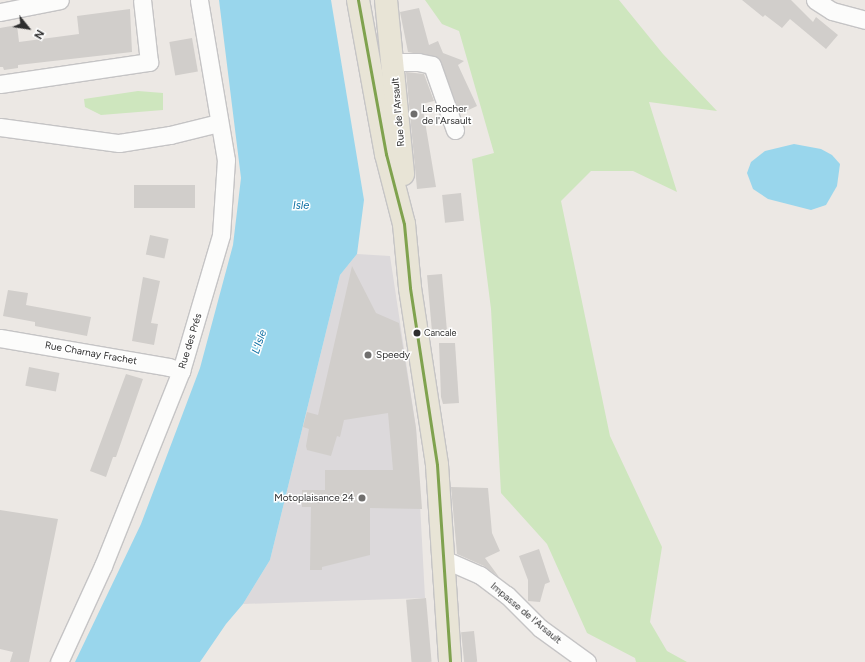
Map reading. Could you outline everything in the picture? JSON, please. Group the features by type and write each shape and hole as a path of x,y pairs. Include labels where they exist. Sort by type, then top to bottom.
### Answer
{"main road":[{"path":"358,0 386,154 404,224 410,288 437,464 441,558 450,662"},
{"path":"365,38 376,34 387,9"},
{"name":"Rue de l'Arsault","path":"387,9 403,177 404,224"},
{"path":"370,66 384,62 392,52"}],"street":[{"path":"0,12 60,0"},
{"path":"0,84 149,62 142,0"},
{"name":"Rue des Prés","path":"59,662 103,566 181,371 221,235 226,160 199,0"},
{"path":"815,0 832,11 865,20"},
{"path":"392,52 418,62 432,65 455,130"},
{"path":"0,127 120,143 170,135 219,123"},
{"name":"Rue Charnay Frachet","path":"0,338 169,367 181,371"},
{"name":"Impasse de l'Arsault","path":"441,558 480,575 508,595 540,628 587,662"}],"shaded area":[{"path":"357,254 390,256 416,428 425,598 243,604 270,560 340,275"}],"green space":[{"path":"425,0 619,0 663,54 717,111 649,102 677,192 633,171 591,171 561,201 610,436 662,547 650,622 667,651 687,662 636,662 635,658 587,633 547,544 501,493 491,309 472,159 494,153 459,31 442,24"},
{"path":"138,91 163,93 163,110 101,115 85,107 84,99"}],"water":[{"path":"219,0 331,0 364,200 357,254 340,275 270,560 243,604 226,624 200,662 75,662 141,524 200,368 233,245 241,178"},
{"path":"794,144 821,149 832,155 840,164 837,186 826,205 811,210 768,199 753,189 747,173 751,162 765,151"}],"building":[{"path":"742,0 791,0 813,22 816,17 838,35 826,49 790,19 782,28 765,15 763,17"},
{"path":"419,8 429,45 438,41 443,53 464,61 458,65 477,106 460,114 439,58 408,52 400,12"},
{"path":"130,9 132,52 18,65 18,68 4,70 3,67 0,67 0,28 17,25 19,42 79,34 77,16"},
{"path":"192,38 198,71 175,75 169,42"},
{"path":"406,72 424,74 434,101 422,104 436,187 417,189"},
{"path":"134,185 195,185 195,208 134,208"},
{"path":"461,193 464,221 445,223 442,195"},
{"path":"150,235 169,239 164,259 146,255"},
{"path":"352,266 376,313 399,323 416,428 422,509 370,508 370,555 322,567 322,570 310,570 311,507 302,507 302,490 325,490 325,470 393,470 388,413 344,420 340,437 337,436 331,456 307,450 306,446 309,429 303,427 307,412 318,415"},
{"path":"442,274 447,337 433,338 427,275"},
{"path":"143,277 160,281 151,323 158,324 154,345 132,341"},
{"path":"8,290 28,293 26,305 91,317 87,336 35,326 35,322 3,316"},
{"path":"439,343 455,343 459,403 443,404 441,397"},
{"path":"29,367 59,373 56,392 25,386"},
{"path":"126,374 143,379 116,457 113,457 106,477 90,471"},
{"path":"451,487 488,488 492,533 500,551 485,558 499,577 484,566 457,554"},
{"path":"0,510 58,519 29,662 10,662 13,652 0,649"},
{"path":"539,549 550,582 545,584 540,602 528,601 528,580 519,556"},
{"path":"426,598 432,662 412,662 406,600"},
{"path":"474,631 477,662 464,662 461,632"}],"transit line":[{"path":"358,0 386,154 404,224 410,288 437,465 450,662"}],"place":[{"name":"Le Rocher de l'Arsault","path":"414,114"},
{"name":"Cancale","path":"417,333"},
{"name":"Speedy","path":"368,355"},
{"name":"Motoplaisance 24","path":"362,498"}],"water label":[{"name":"Isle","path":"301,206"},
{"name":"L'Isle","path":"260,342"}]}
